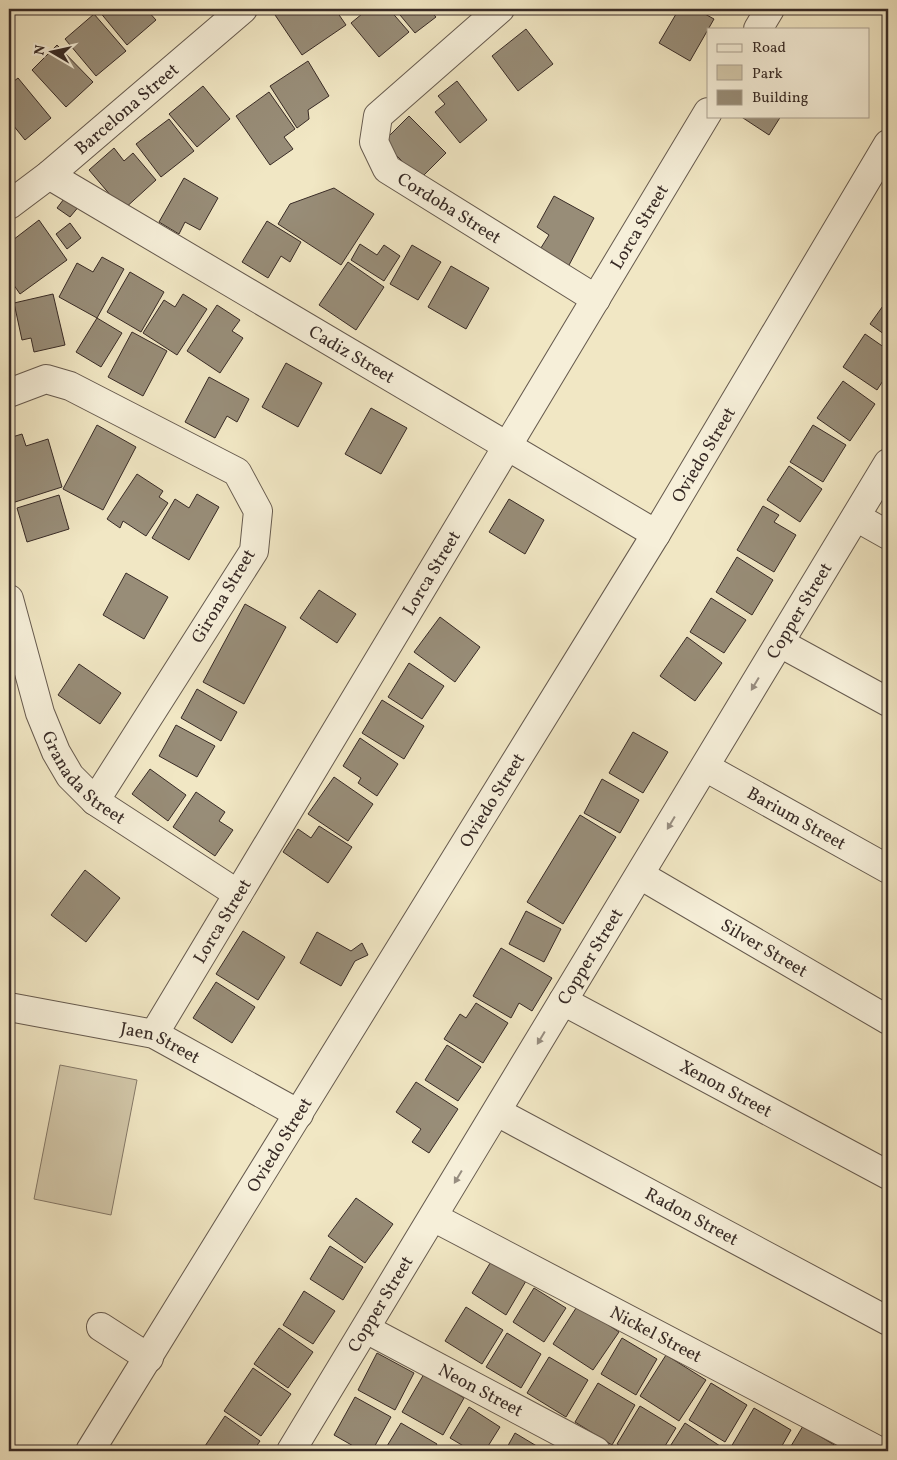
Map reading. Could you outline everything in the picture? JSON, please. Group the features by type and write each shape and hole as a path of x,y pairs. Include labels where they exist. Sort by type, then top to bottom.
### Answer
{"street":[{"name":"Barcelona Street","path":"9,205 49,175 243,9"},
{"name":"Cordoba Street","path":"500,9 378,116 374,142 387,169 596,299"},
{"path":"759,28 770,9"},
{"name":"Lorca Street","path":"154,1034 707,114"},
{"name":"Oviedo Street","path":"90,1451 656,534 888,144"},
{"name":"Cadiz Street","path":"49,175 656,534"},
{"name":"Girona Street","path":"9,393 46,379 70,386 238,472 258,511 254,551 95,801"},
{"name":"Copper Street","path":"302,1448 366,1329 888,463"},
{"path":"856,517 888,535"},
{"name":"Granada Street","path":"9,599 40,713 56,752 70,776 95,801 238,894"},
{"path":"780,642 888,702"},
{"name":"Barium Street","path":"705,767 888,869"},
{"name":"Silver Street","path":"640,875 888,1020"},
{"name":"Xenon Street","path":"563,1001 888,1174"},
{"name":"Jaen Street","path":"9,1007 154,1034 299,1114"},
{"name":"Radon Street","path":"497,1112 888,1321"},
{"name":"Nickel Street","path":"433,1217 879,1451"},
{"path":"102,1327 149,1358"},
{"name":"Neon Street","path":"366,1329 596,1451"}],"green space":[{"path":"60,1065 137,1080 111,1215 34,1199"}],"building":[{"path":"101,9 146,9 156,20 127,45 99,11"},
{"path":"271,9 335,9 346,25 302,55"},
{"path":"368,9 389,9 409,32 379,57 351,23"},
{"path":"395,9 429,9 436,17 415,33"},
{"path":"679,9 696,9 714,19 707,28 690,61 659,43"},
{"path":"94,14 126,51 96,76 65,39"},
{"path":"526,29 553,64 518,91 492,56"},
{"path":"57,45 93,82 66,107 32,70"},
{"path":"308,61 329,96 308,110 309,119 297,128 270,86"},
{"path":"18,78 51,118 25,140 9,120 9,85"},
{"path":"457,81 487,120 460,143 435,112 445,104 438,96"},
{"path":"203,86 230,119 197,147 169,114"},
{"path":"269,92 295,129 284,137 293,149 270,165 236,116"},
{"path":"409,116 446,153 420,179 383,142"},
{"path":"743,118 780,118 769,135"},
{"path":"169,119 194,151 161,177 136,144"},
{"path":"114,148 124,161 133,153 156,180 123,210 89,170"},
{"path":"184,178 218,198 200,230 185,222 179,234 159,222"},
{"path":"334,188 374,214 341,265 278,224 290,204"},
{"path":"67,195 80,205 70,217 57,208"},
{"path":"554,196 594,218 568,267 539,251 549,235 537,227"},
{"path":"39,220 67,260 20,294 9,278 9,243"},
{"path":"267,221 301,242 290,262 281,256 268,278 242,262"},
{"path":"70,223 81,238 67,249 56,234"},
{"path":"360,244 377,255 384,245 400,256 384,281 351,260"},
{"path":"412,245 441,262 418,300 390,284"},
{"path":"102,257 124,269 97,318 59,297 77,263 93,272"},
{"path":"348,262 384,287 356,330 319,305"},
{"path":"451,266 489,288 466,329 428,307"},
{"path":"130,272 164,292 141,332 107,312"},
{"path":"53,294 65,345 34,352 31,338 22,340 14,303"},
{"path":"183,294 207,309 177,355 143,333 164,300 175,307"},
{"path":"885,303 888,305 888,337 870,324"},
{"path":"217,305 240,320 232,331 243,338 220,373 187,351"},
{"path":"97,318 122,333 101,367 76,352"},
{"path":"132,332 167,351 143,396 108,377"},
{"path":"865,334 888,350 888,373 877,390 843,367"},
{"path":"286,363 322,383 298,427 262,407"},
{"path":"209,377 249,399 237,422 227,416 215,438 185,422"},
{"path":"843,381 875,404 850,441 817,418"},
{"path":"371,408 407,428 381,474 345,454"},
{"path":"97,425 136,447 103,510 63,489"},
{"path":"813,425 846,445 823,482 790,462"},
{"path":"22,434 26,446 48,439 62,487 12,503 9,494 9,438"},
{"path":"789,466 822,489 800,522 767,500"},
{"path":"137,474 163,491 159,497 168,503 146,536 123,521 120,528 107,519"},
{"path":"197,494 219,507 189,560 152,538 175,499 189,508"},
{"path":"59,495 69,529 27,542 17,508"},
{"path":"509,499 544,520 525,554 489,532"},
{"path":"763,506 779,515 774,522 796,535 774,572 737,550"},
{"path":"737,557 773,580 752,615 716,592"},
{"path":"126,573 168,597 144,639 103,615"},
{"path":"319,590 356,614 337,643 300,618"},
{"path":"711,598 746,620 724,653 690,632"},
{"path":"245,604 286,627 244,704 203,682"},
{"path":"440,617 480,647 455,682 414,652"},
{"path":"687,637 722,663 695,701 660,676"},
{"path":"409,663 444,686 422,719 388,697"},
{"path":"79,664 121,693 100,724 58,695"},
{"path":"197,689 237,712 221,741 181,718"},
{"path":"382,700 424,726 404,759 362,733"},
{"path":"176,725 215,746 197,777 159,756"},
{"path":"633,732 668,752 643,793 609,773"},
{"path":"360,738 398,764 377,796 358,783 361,778 343,766"},
{"path":"150,769 186,795 168,821 132,794"},
{"path":"334,777 373,804 348,841 308,814"},
{"path":"602,779 639,800 620,833 584,813"},
{"path":"196,792 225,812 219,821 233,830 215,856 173,827"},
{"path":"580,815 616,837 563,924 527,902"},
{"path":"319,826 352,847 328,883 283,852 298,829 311,838"},
{"path":"85,870 120,898 86,942 51,915"},
{"path":"526,911 561,929 544,962 509,944"},
{"path":"243,931 285,957 258,1000 216,974"},
{"path":"317,932 351,951 362,943 368,955 355,961 341,986 300,963"},
{"path":"501,948 552,978 532,1011 519,1003 511,1018 473,996"},
{"path":"216,982 255,1007 232,1043 193,1018"},
{"path":"476,1003 508,1023 483,1063 444,1039 460,1014 466,1018"},
{"path":"447,1045 481,1067 458,1101 425,1080"},
{"path":"416,1082 458,1109 429,1153 412,1142 421,1129 396,1112"},
{"path":"356,1198 393,1224 365,1263 328,1236"},
{"path":"330,1246 363,1267 343,1300 310,1279"},
{"path":"492,1260 526,1281 506,1315 472,1293"},
{"path":"534,1288 566,1308 544,1342 513,1322"},
{"path":"304,1291 335,1311 313,1344 283,1325"},
{"path":"578,1305 619,1332 593,1370 553,1344"},
{"path":"466,1307 503,1330 482,1364 445,1341"},
{"path":"279,1328 313,1352 288,1388 254,1364"},
{"path":"507,1333 541,1354 521,1388 486,1367"},
{"path":"622,1338 657,1359 636,1395 601,1374"},
{"path":"377,1353 414,1373 395,1410 358,1390"},
{"path":"666,1355 706,1380 679,1421 640,1396"},
{"path":"549,1357 588,1380 566,1417 527,1393"},
{"path":"253,1368 291,1394 261,1436 224,1411"},
{"path":"424,1374 464,1398 443,1435 402,1412"},
{"path":"598,1383 635,1405 612,1445 575,1422"},
{"path":"711,1383 747,1405 725,1442 689,1420"},
{"path":"355,1397 391,1417 372,1451 362,1451 334,1435"},
{"path":"640,1406 676,1428 662,1451 629,1451 617,1444"},
{"path":"469,1407 500,1427 485,1451 472,1451 450,1438"},
{"path":"754,1408 791,1430 779,1451 738,1451 731,1447"},
{"path":"225,1416 260,1441 253,1451 206,1451 203,1449"},
{"path":"401,1423 437,1444 433,1451 384,1451"},
{"path":"685,1423 723,1448 721,1451 667,1451"},
{"path":"803,1426 841,1449 840,1451 788,1451"},
{"path":"515,1433 545,1451 505,1451"}]}
